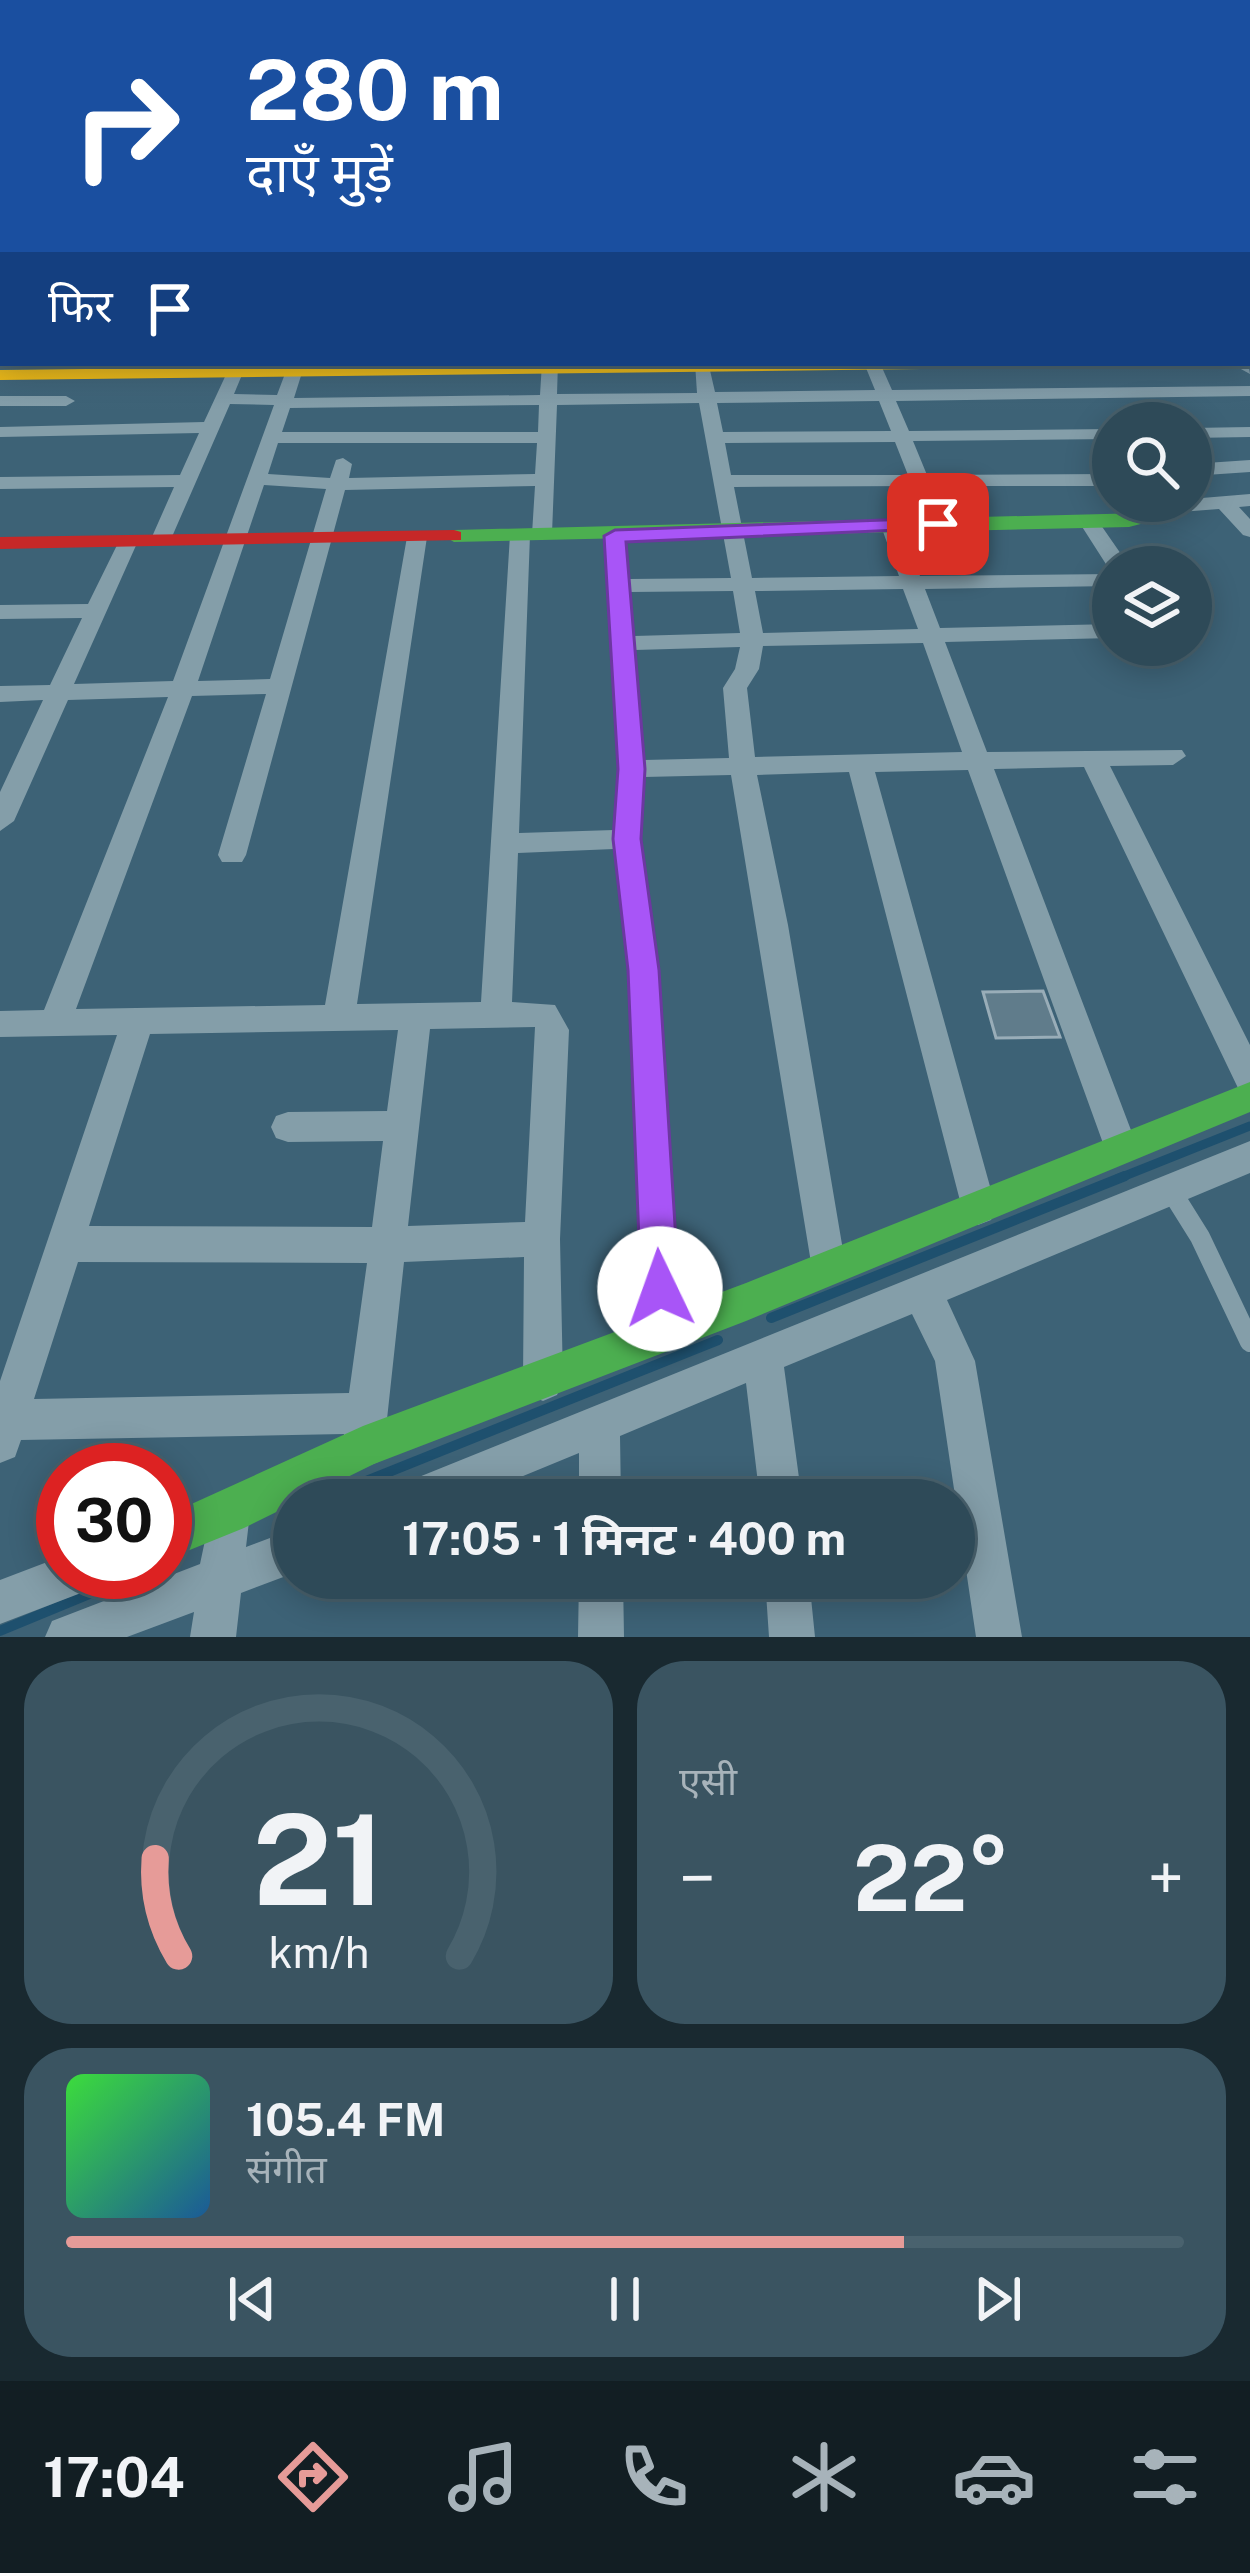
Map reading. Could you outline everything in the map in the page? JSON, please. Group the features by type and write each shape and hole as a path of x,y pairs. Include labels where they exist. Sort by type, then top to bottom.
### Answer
{"street":[{"path":"6,380 296,366 232,536 182,691 56,1020"},
{"path":"496,1016 504,844 531,535 543,480 550,366"},
{"path":"701,366 753,640 747,669 734,688 743,768 827,1268"},
{"path":"873,366 938,524"},
{"path":"1090,366 1111,395"},
{"path":"161,539 236,370"},
{"path":"6,380 66,400"},
{"path":"223,399 888,398 1250,391"},
{"path":"0,432 210,427"},
{"path":"1212,433 1250,432"},
{"path":"714,438 1092,434"},
{"path":"268,438 547,437"},
{"path":"1212,469 1250,466"},
{"path":"255,479 340,474 543,480"},
{"path":"232,855 340,474"},
{"path":"723,482 1092,480"},
{"path":"0,484 184,481"},
{"path":"1212,502 1250,500"},
{"path":"1224,502 1250,531"},
{"path":"1089,522 1105,546"},
{"path":"0,544 232,536 615,536 1092,522"},
{"path":"891,526 1120,1146"},
{"path":"615,536 632,769 627,839 644,970 663,1332"},
{"path":"339,1017 417,537"},
{"path":"0,821 13,761 56,692 128,541"},
{"path":"619,586 1092,580"},
{"path":"0,612 95,610"},
{"path":"622,644 1092,632"},
{"path":"0,694 277,686"},
{"path":"632,769 1173,756"},
{"path":"1094,760 1250,1078"},
{"path":"861,767 978,1208"},
{"path":"504,844 627,839"},
{"path":"0,1024 544,1014 553,1030 542,1239 543,1381"},
{"path":"68,1637 227,1542 365,1430 415,1019"},
{"path":"137,1024 2,1427 365,1430 543,1381 1250,1096"},
{"path":"288,1127 402,1126"},
{"path":"464,1479 1250,1156"},
{"path":"64,1244 387,1246 542,1239"},
{"path":"919,1290 945,1332 955,1361 999,1637"},
{"path":"763,1358 778,1479"},
{"path":"599,1422 600,1479"},
{"path":"192,1540 273,1548"},
{"path":"213,1637 227,1542"},
{"path":"0,1602 36,1588"},
{"path":"601,1599 601,1637"},
{"path":"789,1599 792,1637"}],"lane":[{"path":"1170,1189 1200,1238 1250,1342"}],"building":[{"path":"1043,991 1060,1037 996,1038 983,992"}],"waterway":[{"path":"1117,1179 1250,1126"},
{"path":"771,1318 1125,1176"},
{"path":"371,1479 718,1340"},
{"path":"0,1631 78,1599"}],"traffic: fast":[{"path":"454,536 1092,522"},
{"path":"192,1527 363,1447 746,1302 1250,1097"}],"traffic: slow":[{"path":"0,375 754,366"}],"traffic: jam":[{"path":"0,543 454,536"}],"route":[{"path":"660,1289 644,970 627,839 632,769 615,536 938,524"}]}
